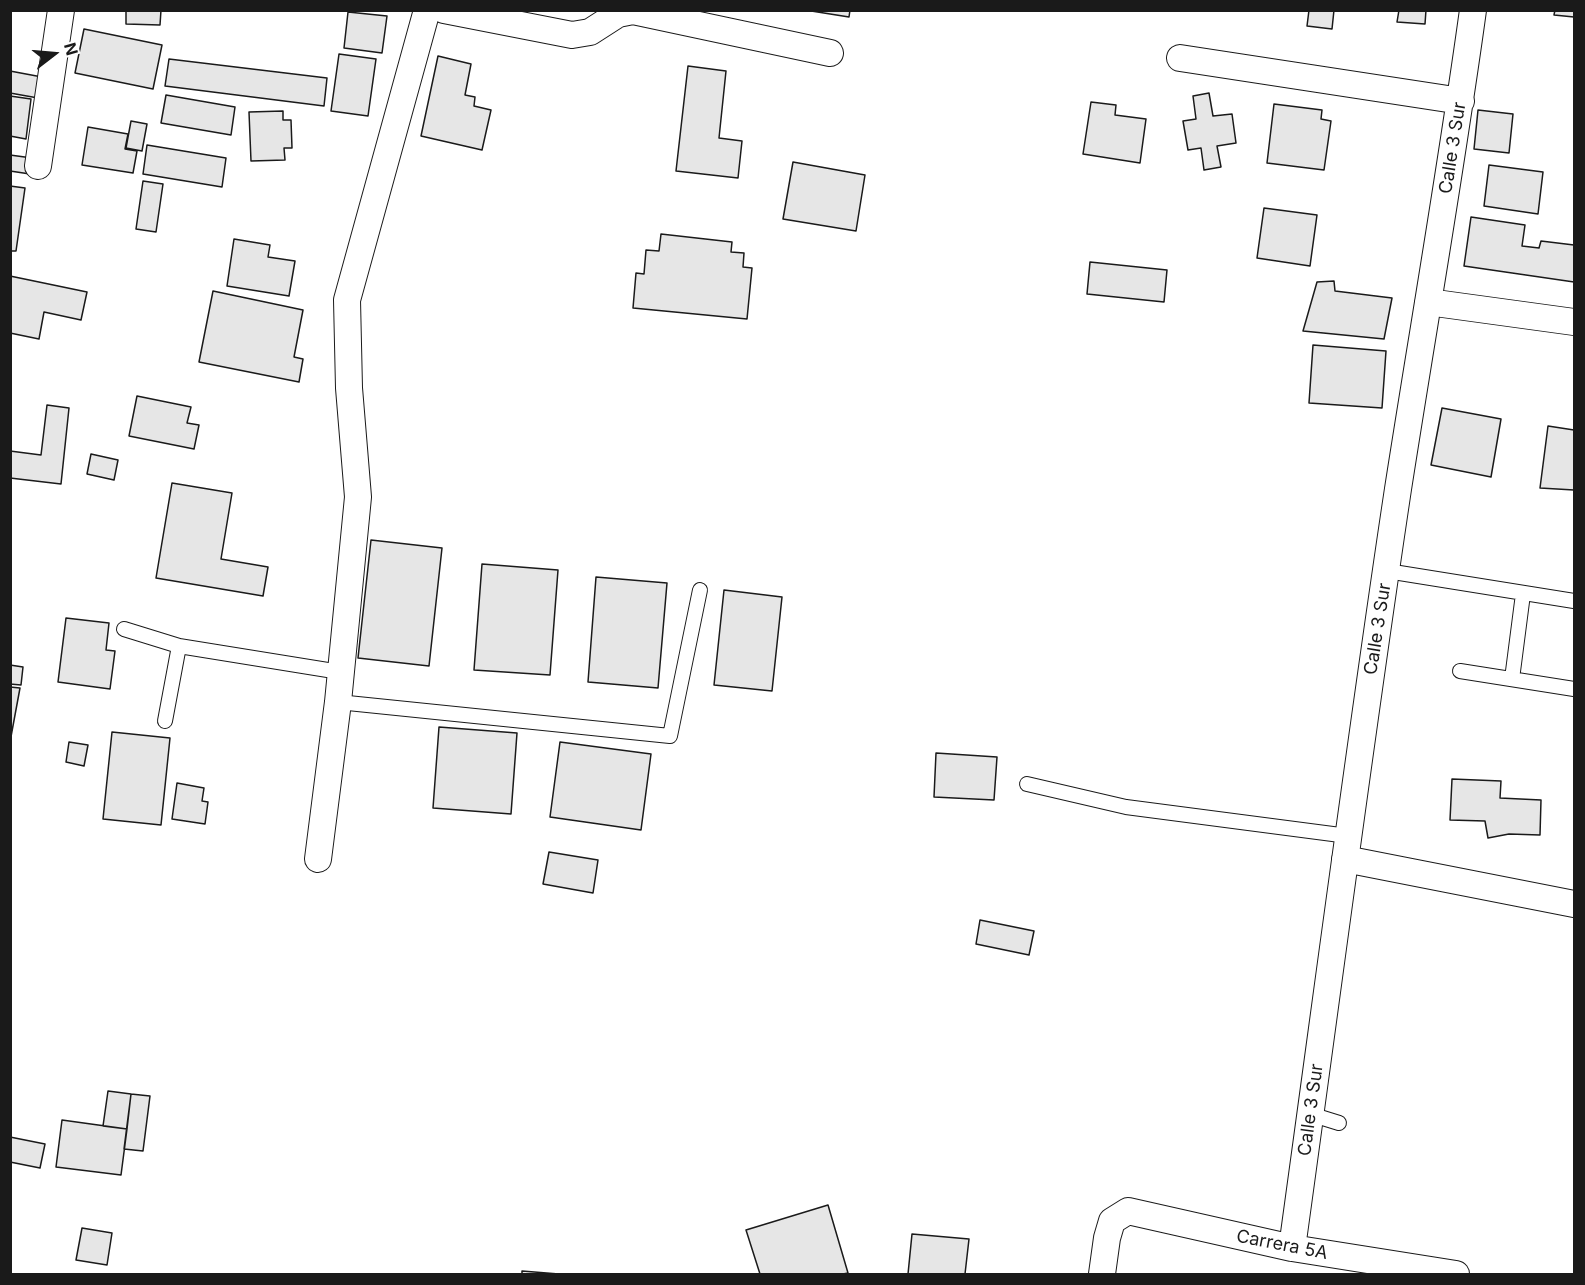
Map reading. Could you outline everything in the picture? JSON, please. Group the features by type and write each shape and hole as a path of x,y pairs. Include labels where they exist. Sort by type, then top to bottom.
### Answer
{"street":[{"path":"38,166 61,10"},
{"path":"318,859 338,702 358,497 349,388 347,300 427,10"},
{"path":"444,10 572,35 590,32 618,14 633,10 830,53"},
{"name":"Calle 3 Sur","path":"1292,1248 1346,848 1473,10"},
{"path":"1180,58 1461,101"},
{"path":"1428,302 1575,322"},
{"path":"1346,848 1575,904"},
{"name":"Carrera 5A","path":"1102,1275 1107,1238 1112,1221 1128,1212 1292,1248 1455,1275"}],"lane":[{"path":"1387,571 1575,601"},
{"path":"338,702 670,736 700,591"},
{"path":"1512,679 1523,594"},
{"path":"124,628 179,646 340,672"},
{"path":"165,721 179,646"},
{"path":"1460,671 1575,689"},
{"path":"1027,784 1126,807 1346,848"},
{"path":"1310,1114 1339,1123"}],"building":[{"path":"126,10 161,10 160,25 126,24"},
{"path":"805,10 850,10 849,17"},
{"path":"1309,10 1334,10 1332,29 1307,26"},
{"path":"1399,10 1426,10 1425,24 1397,22"},
{"path":"1555,10 1574,10 1574,17 1554,15"},
{"path":"348,12 387,16 382,53 344,48"},
{"path":"84,29 162,45 153,89 75,73"},
{"path":"339,54 376,59 368,116 331,111"},
{"path":"438,56 471,64 465,95 475,97 474,106 491,110 482,150 421,136"},
{"path":"169,59 327,78 324,106 165,86"},
{"path":"688,66 726,71 719,138 742,141 738,178 676,171"},
{"path":"10,71 42,77 38,98 10,93"},
{"path":"1209,93 1213,116 1232,114 1236,143 1217,146 1221,167 1204,170 1201,148 1188,150 1183,121 1196,119 1193,96"},
{"path":"166,95 235,107 231,135 161,123"},
{"path":"10,96 31,99 26,139 10,136"},
{"path":"1091,102 1116,105 1115,115 1146,119 1140,163 1083,154"},
{"path":"1274,104 1322,110 1321,119 1331,121 1324,170 1267,163"},
{"path":"1478,110 1513,114 1509,153 1474,149"},
{"path":"283,111 283,120 291,120 292,148 284,148 285,160 251,161 249,112"},
{"path":"131,121 147,124 142,151 126,148"},
{"path":"88,127 128,134 125,149 137,151 133,173 82,165"},
{"path":"147,145 226,158 222,187 143,174"},
{"path":"10,155 32,158 30,174 10,171"},
{"path":"793,162 865,175 856,231 783,219"},
{"path":"1489,165 1543,172 1538,214 1484,206"},
{"path":"143,181 163,184 156,232 136,229"},
{"path":"10,186 25,188 16,251 10,251"},
{"path":"1264,208 1317,215 1310,266 1257,258"},
{"path":"1471,217 1525,225 1522,246 1539,248 1541,241 1574,245 1574,282 1464,266"},
{"path":"661,234 732,242 731,252 744,253 743,267 752,268 747,319 633,308 636,273 644,274 646,250 659,251"},
{"path":"234,239 270,245 268,257 295,261 289,296 227,286"},
{"path":"1090,262 1167,270 1164,302 1087,294"},
{"path":"10,276 87,292 81,320 44,312 39,339 10,333"},
{"path":"1334,281 1335,291 1392,298 1384,339 1303,331 1317,282"},
{"path":"213,291 303,310 294,357 303,359 299,382 199,362"},
{"path":"1313,345 1386,351 1382,408 1309,403"},
{"path":"137,396 191,407 187,423 199,425 194,449 129,436"},
{"path":"47,405 69,408 61,484 10,478 10,451 41,455"},
{"path":"1442,408 1501,419 1491,477 1431,465"},
{"path":"1548,426 1574,430 1574,490 1540,488"},
{"path":"91,454 118,460 114,480 87,474"},
{"path":"172,483 232,493 221,559 268,567 263,596 156,578"},
{"path":"371,540 442,548 429,666 358,658"},
{"path":"482,564 558,570 550,675 474,670"},
{"path":"596,577 667,583 658,688 588,682"},
{"path":"724,590 782,597 772,691 714,685"},
{"path":"66,618 109,623 106,650 115,651 110,689 58,682"},
{"path":"10,665 23,667 21,685 10,684"},
{"path":"10,687 20,688 10,742"},
{"path":"439,727 517,733 511,814 433,808"},
{"path":"112,732 170,738 161,825 103,819"},
{"path":"69,742 88,745 84,766 66,762"},
{"path":"560,742 651,754 641,830 550,817"},
{"path":"936,753 997,757 994,800 934,797"},
{"path":"1452,779 1501,781 1500,798 1541,800 1540,835 1509,834 1488,838 1485,821 1450,820"},
{"path":"177,783 204,788 202,801 208,802 205,824 172,819"},
{"path":"549,852 598,860 593,893 543,884"},
{"path":"980,920 1034,931 1029,955 976,944"},
{"path":"108,1091 131,1094 127,1129 103,1126"},
{"path":"131,1094 150,1096 143,1151 124,1149"},
{"path":"62,1120 127,1129 121,1175 56,1167"},
{"path":"10,1137 45,1144 40,1168 10,1162"},
{"path":"828,1205 848,1273 760,1274 746,1230"},
{"path":"82,1228 112,1233 107,1265 76,1260"},
{"path":"912,1234 969,1239 965,1274 908,1274"},
{"path":"522,1271 559,1274 522,1274"}]}
